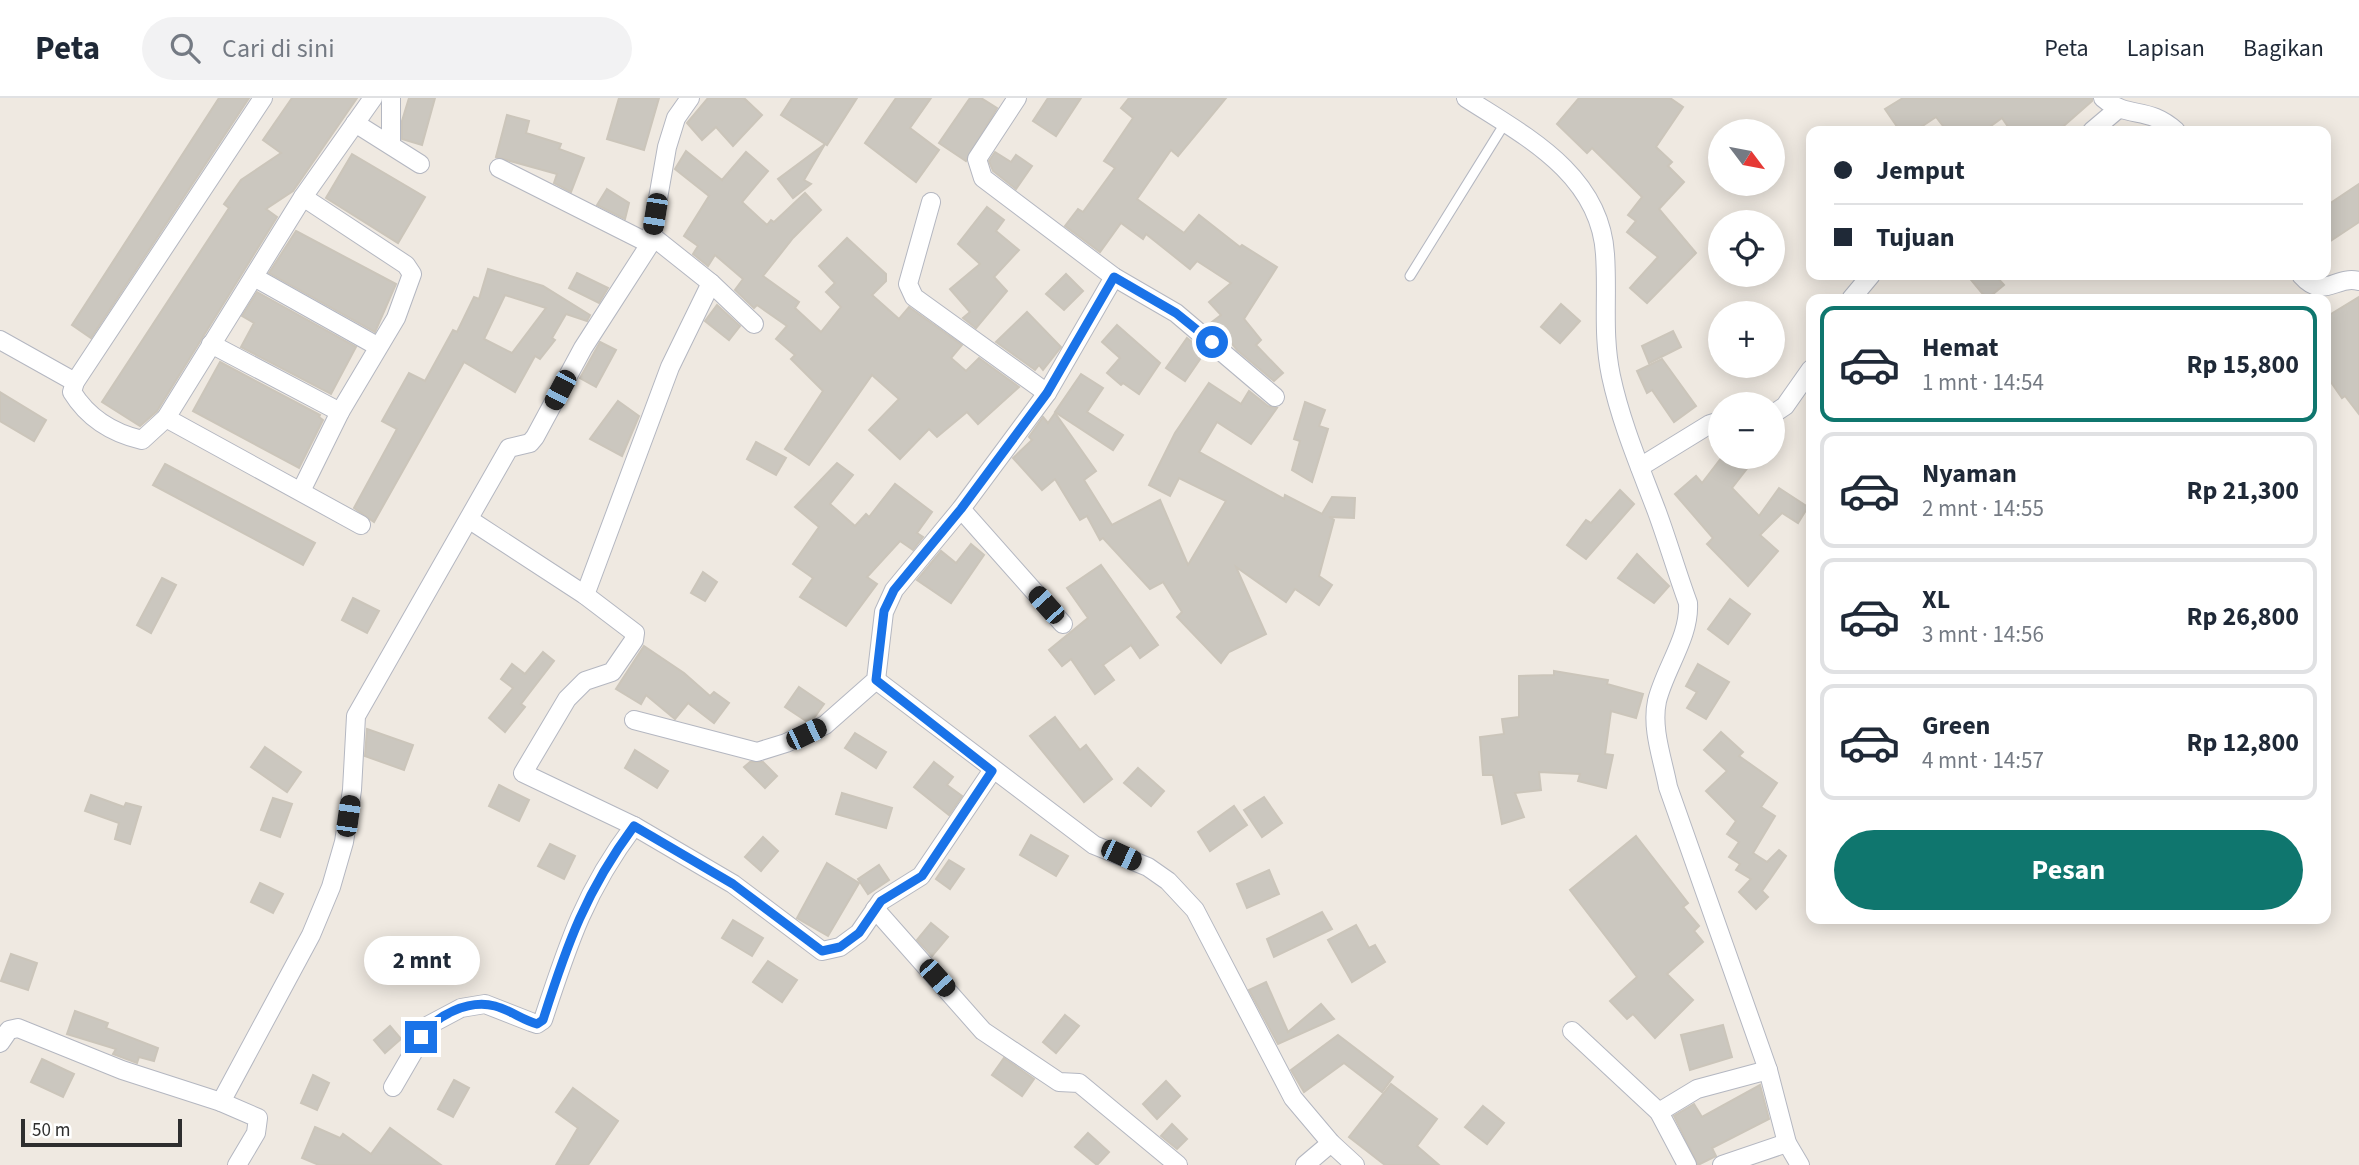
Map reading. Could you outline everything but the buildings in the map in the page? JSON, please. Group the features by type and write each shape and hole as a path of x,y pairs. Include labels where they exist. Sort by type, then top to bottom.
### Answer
{"street":[{"path":"263,98 75,382 72,391 89,414 104,425 145,439 166,418 303,197 373,98"},
{"path":"391,98 391,143"},
{"path":"221,1102 312,935 331,887 346,829 356,716 509,448 530,443 535,436 583,348 651,240 667,147 676,118 690,98"},
{"path":"1017,98 980,153 977,159 979,173 1114,277 1176,313 1275,397"},
{"path":"1466,98 1562,163 1589,199 1600,223 1605,253 1604,320 1611,374 1625,429 1668,541 1688,612 1689,621 1665,675 1656,704 1656,729 1668,787 1768,1070 1787,1143 1800,1165"},
{"path":"2095,126 2110,104 2155,115 2169,126"},
{"path":"355,123 391,143 420,164"},
{"path":"499,169 651,240 711,283 754,324"},
{"path":"301,491 340,412 396,318 411,282 411,271 406,265 303,197"},
{"path":"932,202 908,284 914,297 1047,393"},
{"path":"254,277 377,346"},
{"path":"634,720 757,752 786,743 825,724 876,680 884,611 894,590 961,509 1047,393 1114,277"},
{"path":"1855,294 1867,280"},
{"path":"2308,280 2318,287 2330,287 2344,281 2359,281"},
{"path":"585,596 670,367 711,283"},
{"path":"0,340 75,382"},
{"path":"211,344 340,412"},
{"path":"1785,406 1806,376"},
{"path":"166,418 361,525"},
{"path":"1640,467 1708,425"},
{"path":"961,509 1063,624"},
{"path":"470,520 585,596 635,633 634,640 612,672 585,681 567,698 523,773 634,826 733,884 822,951 840,947 859,933 887,896 922,876 992,771"},
{"path":"876,680 992,771 1094,845 1148,867 1168,881 1195,910 1293,1098 1331,1143 1354,1165"},
{"path":"393,1087 429,1025 461,1008 485,1004 537,1024 543,1020 578,917 605,865 634,826"},
{"path":"875,909 983,1031 1059,1082 1079,1083 1178,1165"},
{"path":"0,1043 9,1030 18,1028 121,1070 221,1102 258,1118 256,1133 237,1165"},
{"path":"1572,1031 1659,1112 1687,1165"},
{"path":"1659,1112 1697,1089 1768,1070"},
{"path":"1305,1165 1331,1143"},
{"path":"1722,1165 1787,1143"}],"lane":[{"path":"1410,276 1505,123"}],"route":[{"path":"421,1037 429,1025 473,1004 498,1007 531,1022 540,1023 578,917 605,865 634,826 733,884 822,951 840,947 859,933 881,901 922,876 992,771 876,680 884,611 894,590 961,509 1047,393 1114,277 1176,313 1212,342"}]}
